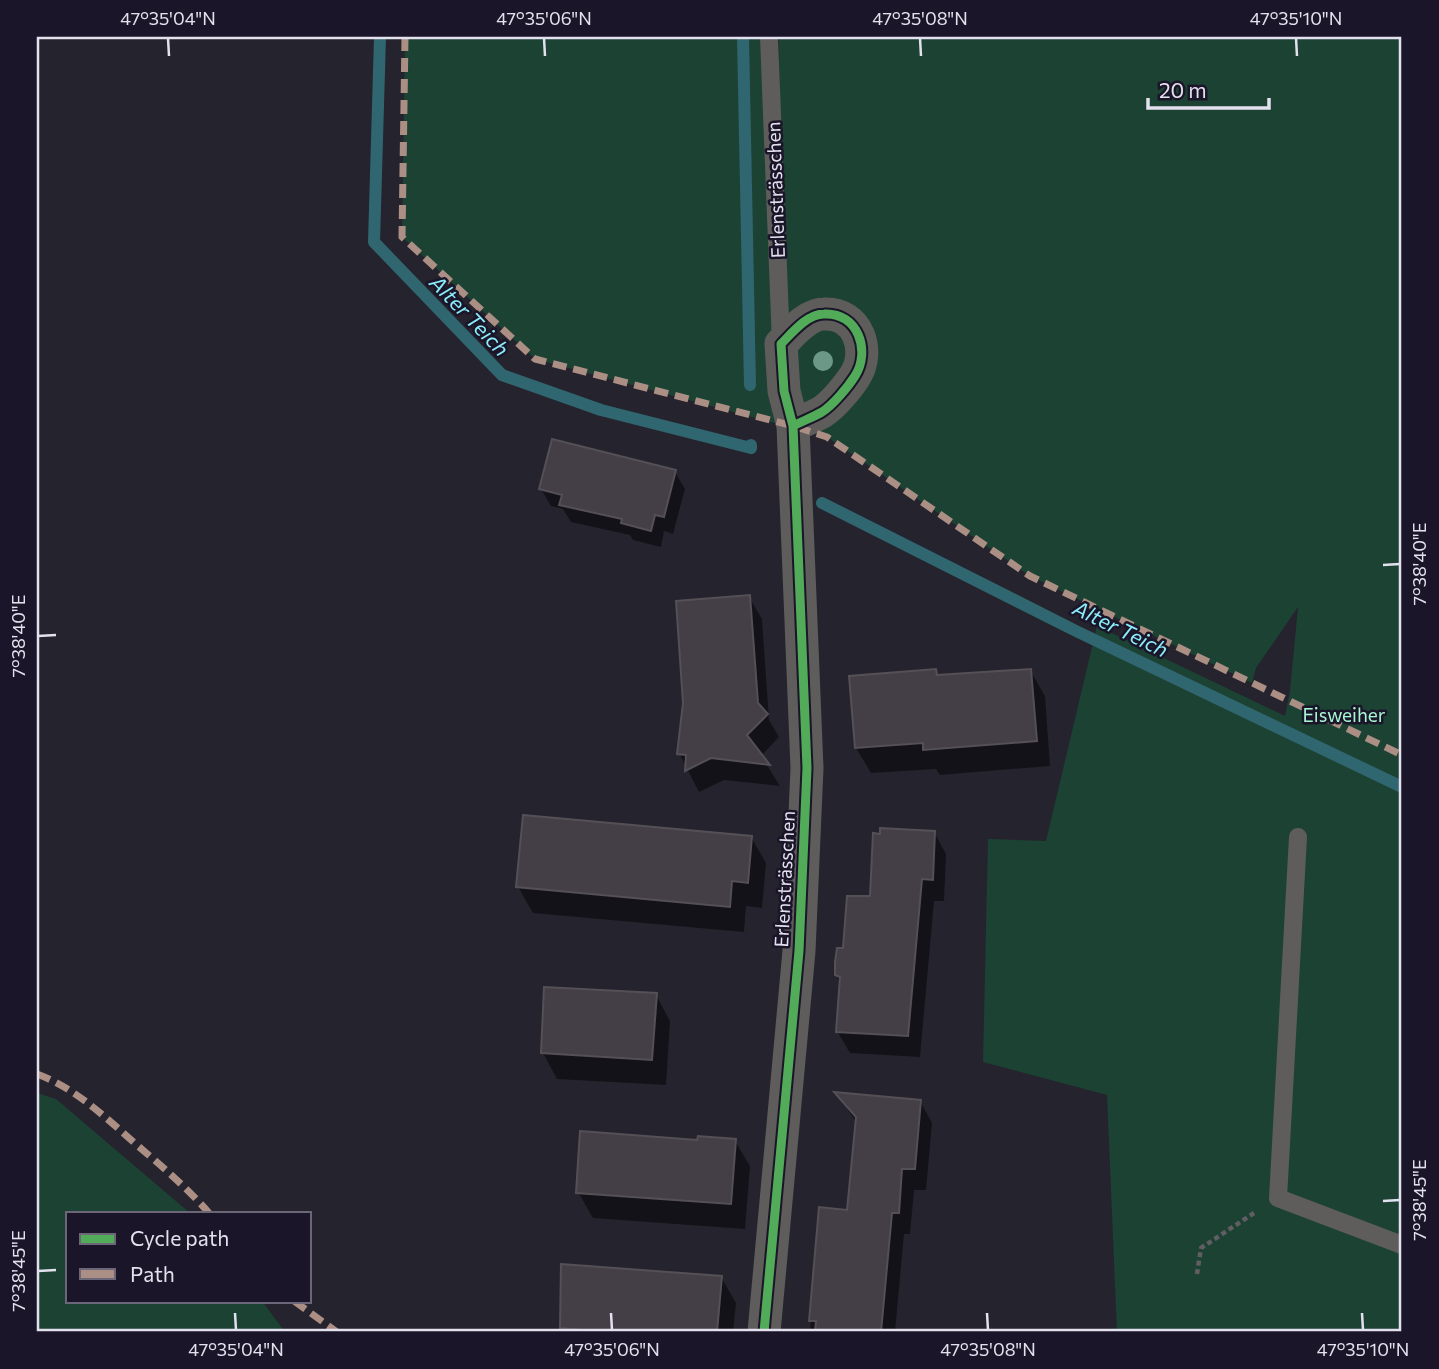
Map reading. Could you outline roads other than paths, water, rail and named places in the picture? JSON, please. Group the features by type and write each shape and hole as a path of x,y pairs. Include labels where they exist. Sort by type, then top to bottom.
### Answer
{"street":[{"path":"781,344 799,325 822,313 851,323 862,340 862,358 855,376 824,411 793,426"},
{"name":"Erlensträsschen","path":"764,1332 799,951 807,768 793,426 785,391 781,344"}],"lane":[{"name":"Erlensträsschen","path":"769,37 781,344"},
{"path":"1298,837 1278,1198 1402,1245"}],"waterway":[{"name":"Alter Teich","path":"380,37 374,242 502,375 601,410 751,448 751,445"},
{"path":"743,37 750,385"},
{"name":"Alter Teich","path":"822,503 1076,631 1402,787"}],"park label":[{"name":"Eisweiher","path":"1344,714"}]}
